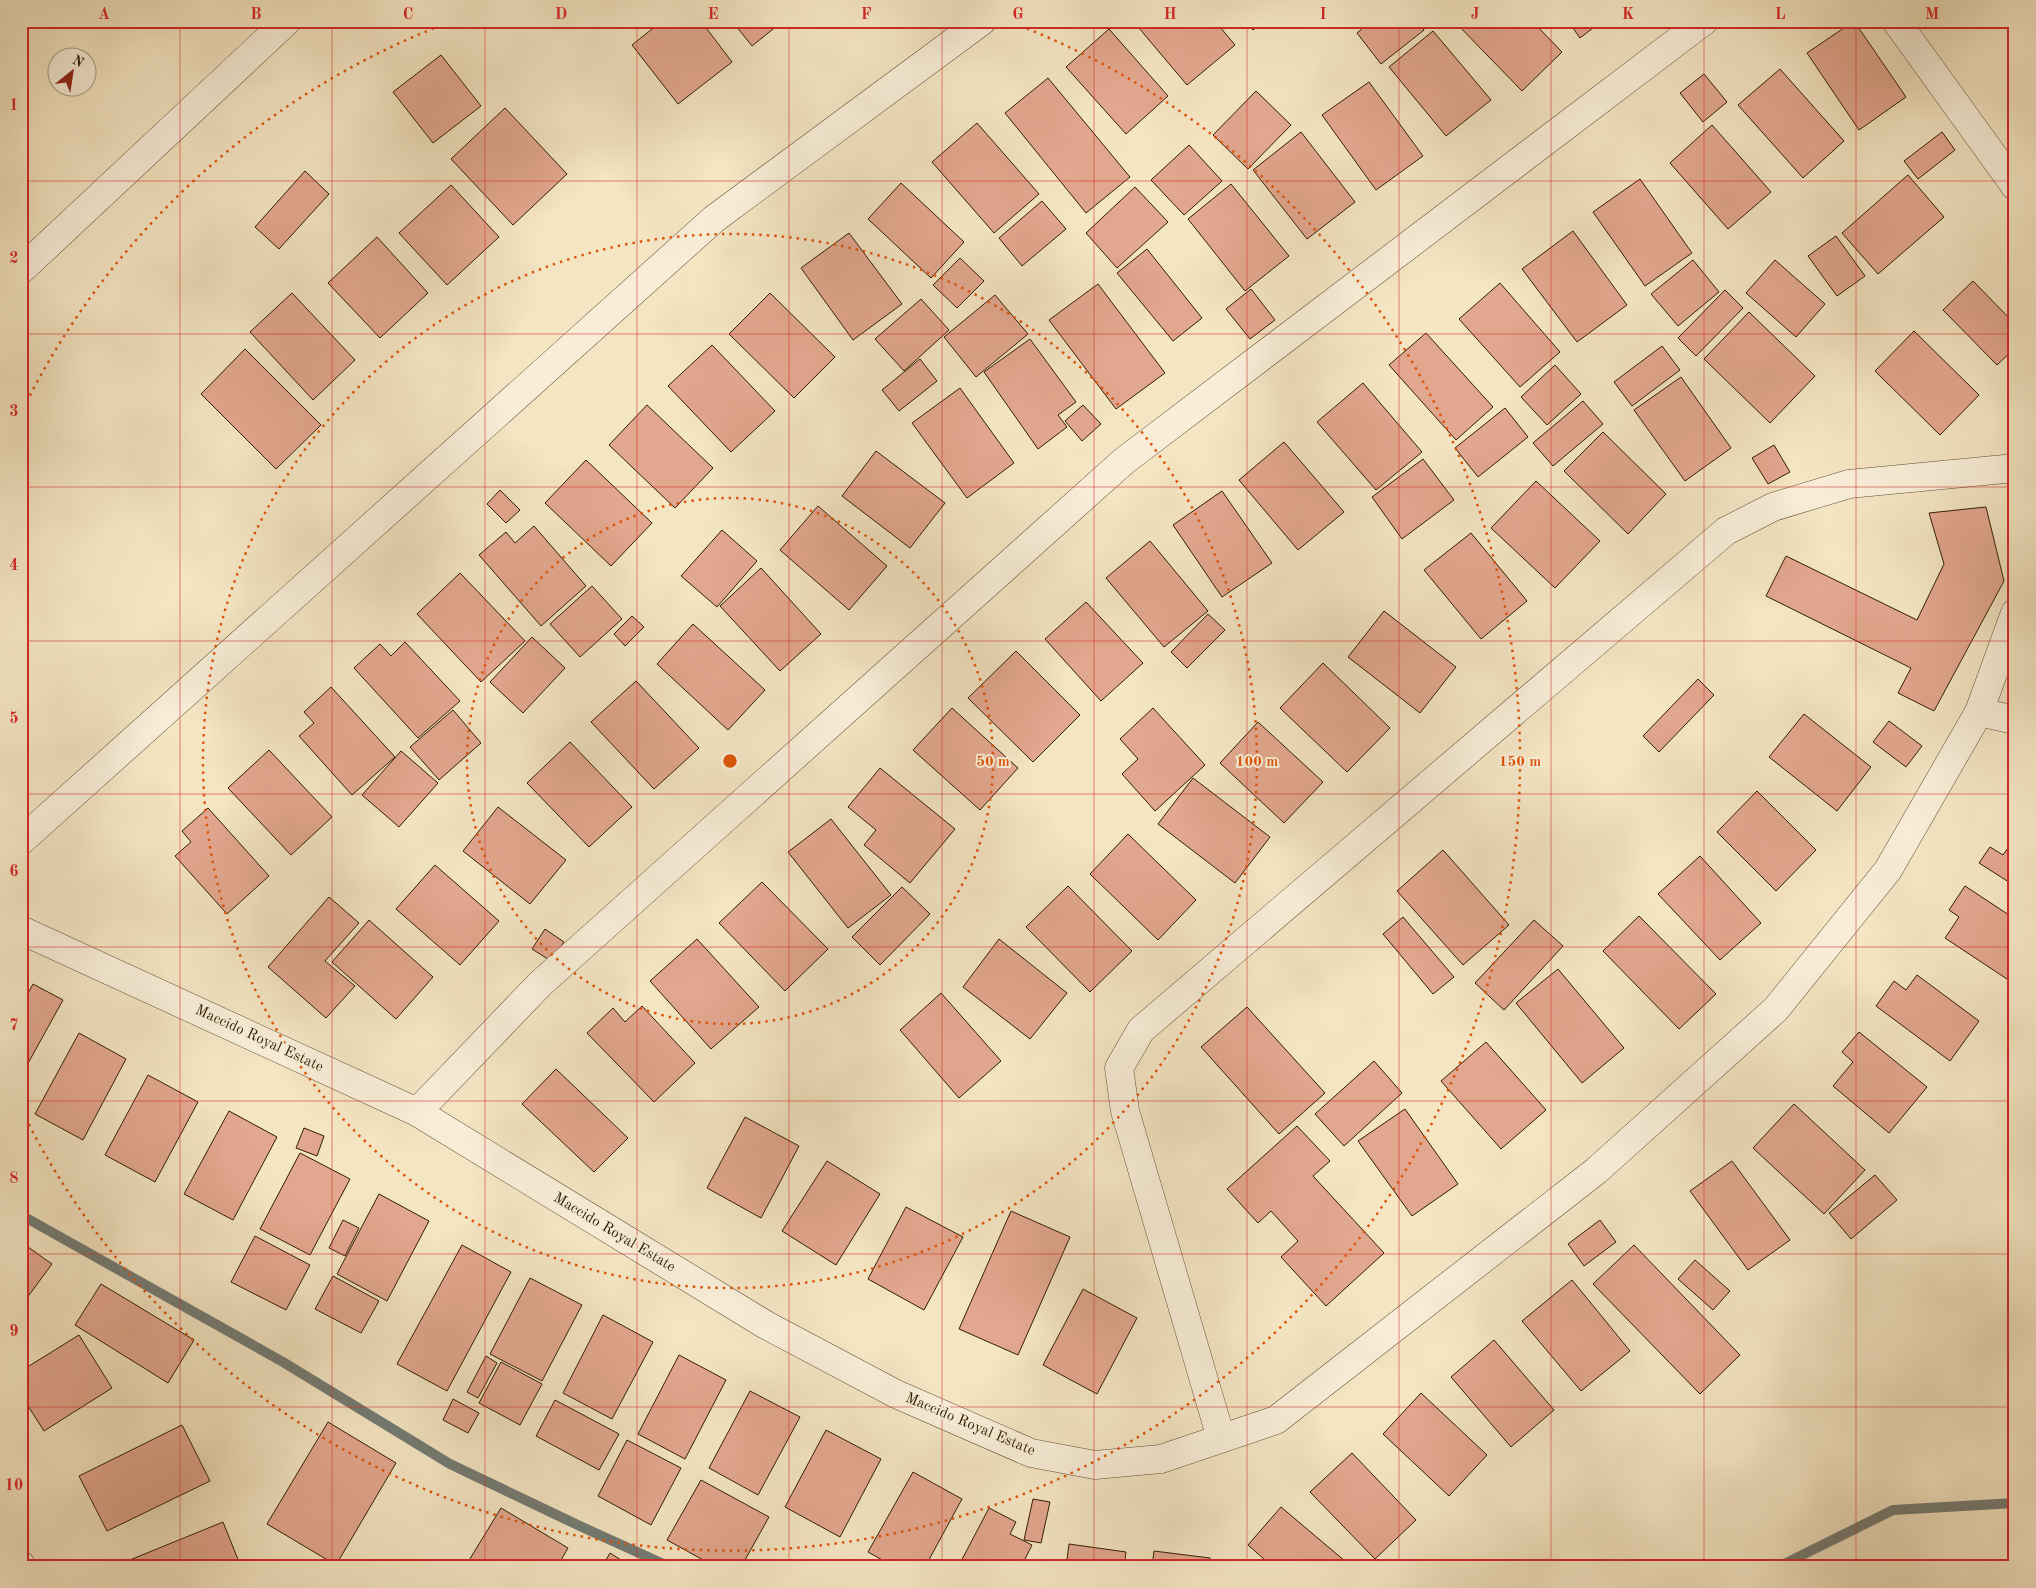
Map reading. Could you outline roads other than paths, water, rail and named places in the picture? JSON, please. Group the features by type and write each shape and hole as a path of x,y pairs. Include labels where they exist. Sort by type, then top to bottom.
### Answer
{"street":[{"path":"21,270 287,21"},
{"path":"21,841 714,218 982,21"},
{"path":"417,1112 540,984 1124,461 1704,21"},
{"path":"1896,21 2015,186"},
{"path":"1221,1438 1125,1111 1119,1068 1141,1030 1726,531 1773,507 1849,484 2015,468"},
{"name":"Maccido Royal Estate","path":"21,930 417,1112 766,1325 896,1394 1031,1453 1095,1465 1161,1459 1276,1420 1596,1171 1776,1009 1888,870 1979,712 2015,612"},
{"path":"1979,712 2015,720"}],"waterway":[{"path":"21,1215 283,1362 450,1464 670,1567"},
{"path":"1778,1567 1893,1510 2015,1503"}]}
